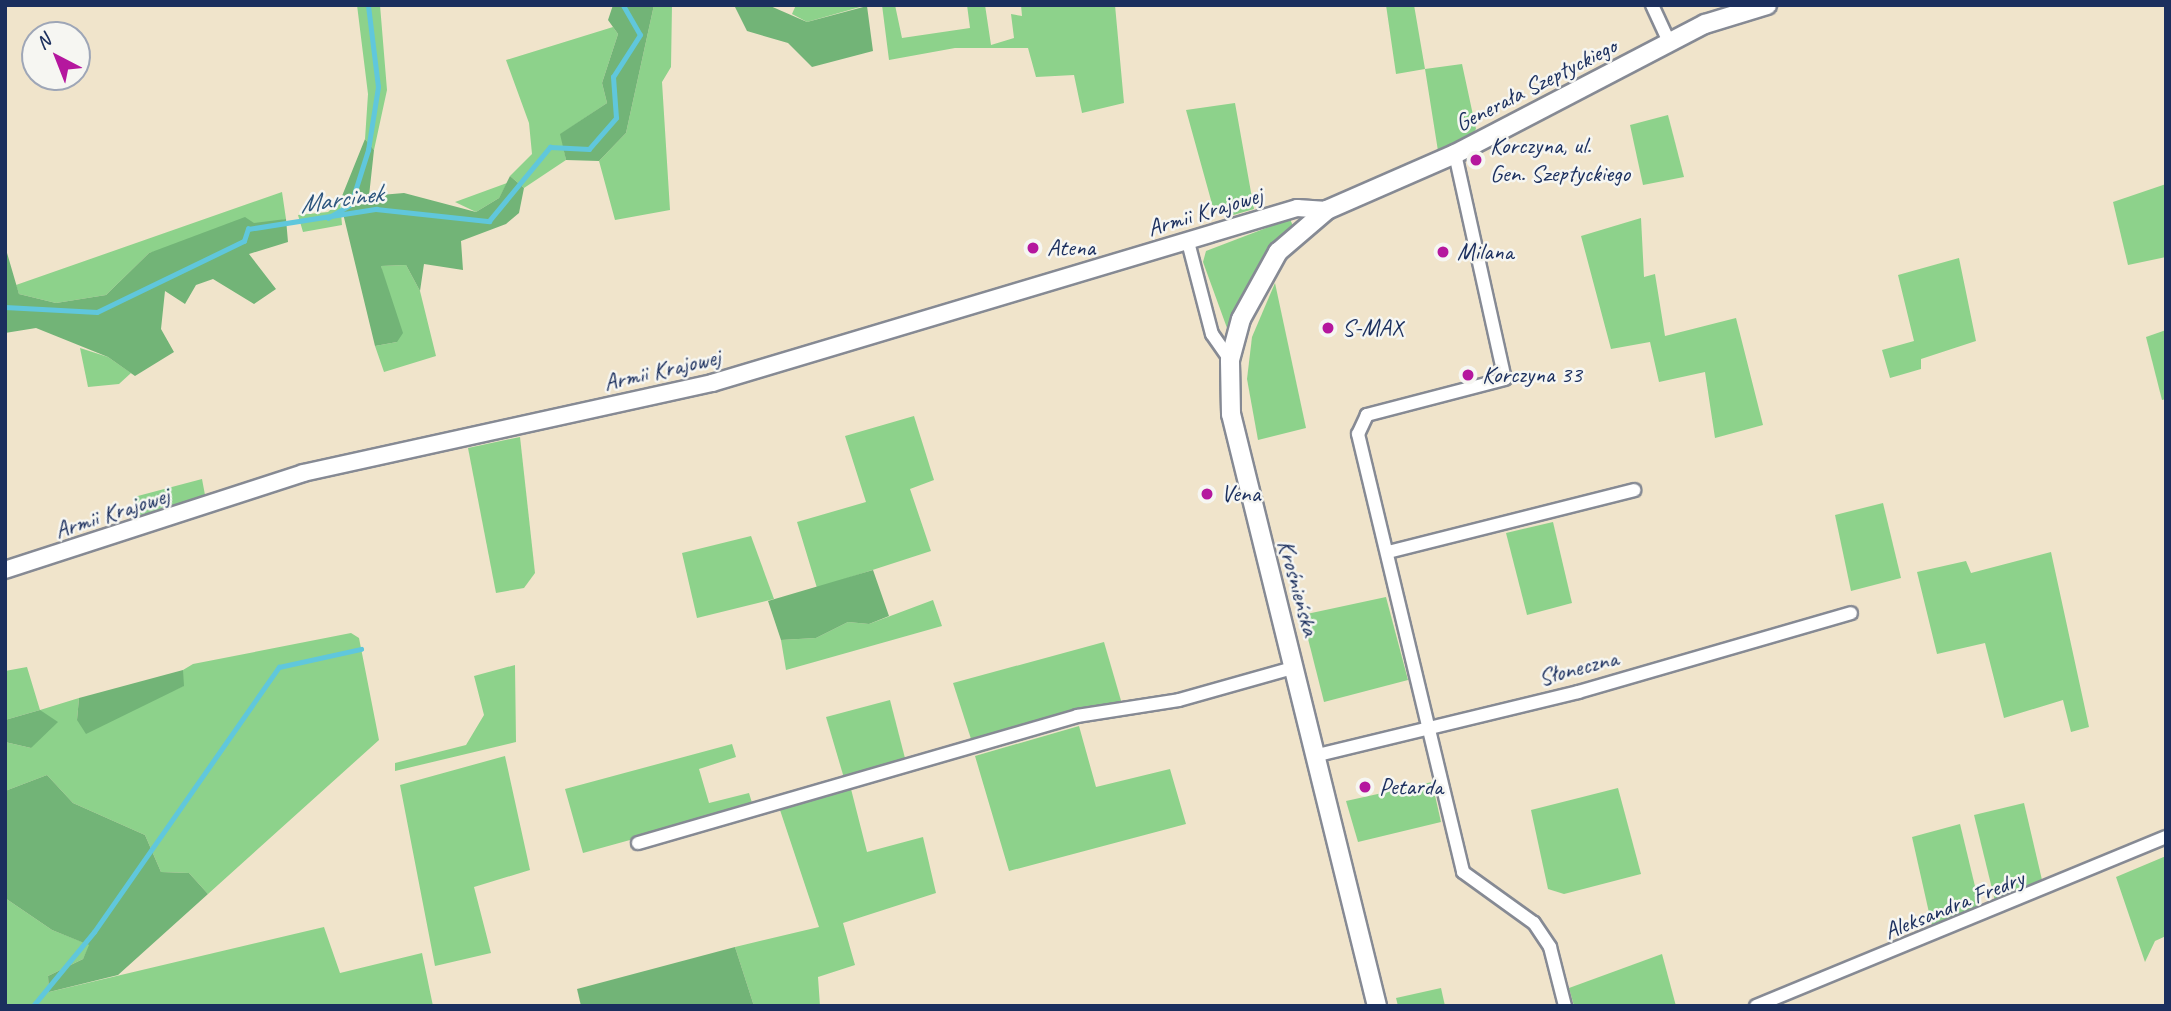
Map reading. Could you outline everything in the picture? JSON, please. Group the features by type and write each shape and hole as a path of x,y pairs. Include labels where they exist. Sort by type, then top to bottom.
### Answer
{"main road":[{"name":"Generała Szeptyckiego","path":"1327,210 1455,155 1705,24 1767,5"},
{"name":"Krośnieńska","path":"1327,210 1266,267 1241,319 1230,360 1231,414 1377,1006"}],"street":[{"path":"1652,5 1670,44"},
{"path":"1455,155 1505,379 1367,415 1358,434 1463,872 1534,923 1550,947 1565,1006"},
{"name":"Armii Krajowej","path":"5,570 303,473 712,383 1297,208 1327,210"},
{"path":"1188,242 1212,334 1230,360"},
{"path":"1388,552 1634,490"},
{"name":"Słoneczna","path":"1314,757 1429,725 1578,692 1851,613"},
{"path":"638,843 1077,716 1179,700 1293,668"},
{"name":"Aleksandra Fredry","path":"1756,1006 2166,838"}],"green space":[{"path":"357,5 380,5 387,90 374,150 365,139 368,94"},
{"path":"613,5 654,5 626,133 599,161 566,160 560,134 607,103 602,83 618,34 608,20"},
{"path":"654,5 672,5 671,67 662,82 670,210 615,220 599,161 626,133"},
{"path":"734,5 768,5 807,22 867,6 873,51 812,67 788,43 747,31"},
{"path":"796,5 867,5 807,22 792,14"},
{"path":"882,5 895,5 902,38 970,28 967,5 985,5 991,45 1014,38 1011,14 1022,16 1021,5 1115,5 1124,103 1082,113 1074,75 1036,77 1028,48 955,48 889,60"},
{"path":"1386,5 1414,5 1425,69 1396,74"},
{"path":"613,27 618,34 602,83 607,103 561,134 566,160 524,188 510,176 532,154 529,123 506,60"},
{"path":"1462,64 1476,129 1469,139 1438,151 1425,69"},
{"path":"1235,103 1254,209 1230,216 1228,206 1214,211 1186,110"},
{"path":"1668,115 1684,177 1643,185 1630,125"},
{"path":"365,139 374,150 369,196 404,193 476,212 499,198 510,176 524,188 519,213 506,224 461,241 463,270 424,264 420,291 406,265 381,266 403,333 397,342 375,346 340,201"},
{"path":"507,183 499,198 476,212 455,202"},
{"path":"2166,184 2166,257 2128,265 2113,202"},
{"path":"282,192 286,219 149,253 106,295 56,303 19,294 16,285"},
{"path":"340,201 342,225 303,232 298,215 328,212"},
{"path":"245,217 254,223 286,219 288,242 249,254 276,289 254,304 213,279 196,285 185,304 165,291 161,329 174,352 135,376 108,357 36,328 5,333 5,246 19,294 56,303 106,295 149,253"},
{"path":"1641,218 1644,277 1655,274 1665,336 1736,318 1763,425 1715,438 1705,372 1659,382 1650,342 1611,349 1581,236"},
{"path":"1290,219 1293,226 1270,250 1227,328 1203,262 1206,251"},
{"path":"1959,258 1976,341 1921,359 1921,369 1890,378 1882,350 1914,341 1898,275"},
{"path":"406,265 420,291 436,356 384,372 375,346 397,342 381,266"},
{"path":"1275,283 1306,428 1258,440 1247,379 1252,337"},
{"path":"2166,330 2166,399 2162,400 2146,337"},
{"path":"80,348 108,357 131,373 119,384 88,387"},
{"path":"914,416 934,480 910,489 931,551 817,588 797,522 866,502 845,436"},
{"path":"520,437 535,573 524,588 496,593 468,448"},
{"path":"202,479 205,495 140,517 134,497"},
{"path":"1883,503 1901,578 1851,591 1835,515"},
{"path":"1553,522 1572,603 1527,615 1506,533"},
{"path":"751,536 774,599 697,618 682,553"},
{"path":"2051,552 2089,727 2071,732 2063,700 2004,718 1985,643 1937,654 1917,572 1966,561 1971,573"},
{"path":"873,570 889,616 869,624 848,622 816,638 781,640 768,601"},
{"path":"1386,597 1408,680 1324,702 1302,615"},
{"path":"933,600 942,626 786,670 781,640 816,638 848,622 869,624"},
{"path":"351,633 359,638 379,740 208,894 189,873 161,872 145,835 73,803 47,775 5,791 5,742 31,748 40,710 79,698 77,720 138,707 183,686 183,670 193,664"},
{"path":"1104,642 1122,704 972,742 953,683"},
{"path":"515,665 516,742 395,771 395,763 466,745 484,715 474,676"},
{"path":"27,667 40,710 5,720 5,671"},
{"path":"183,670 184,686 86,734 77,720 79,698"},
{"path":"890,700 906,762 844,778 826,717"},
{"path":"40,710 58,722 31,748 5,742 5,720"},
{"path":"1079,726 1096,787 1170,769 1186,824 1009,871 975,756"},
{"path":"732,744 736,757 699,769 709,803 749,793 753,806 583,853 565,789"},
{"path":"505,756 530,870 474,887 491,953 435,966 400,785"},
{"path":"47,775 73,803 145,835 161,872 189,873 208,894 118,975 49,992 48,976 83,959 89,945 52,930 5,898 5,791"},
{"path":"1432,782 1441,822 1358,842 1346,801"},
{"path":"1618,788 1641,874 1564,894 1548,889 1531,810"},
{"path":"851,789 867,852 923,837 936,893 843,923 855,965 818,977 820,1006 754,1006 735,947 819,927 780,810"},
{"path":"2024,803 2042,880 1995,901 1974,815"},
{"path":"1960,824 1980,907 1932,926 1912,837"},
{"path":"2166,856 2166,936 2155,941 2145,962 2116,877"},
{"path":"5,898 52,930 90,945 83,959 48,976 49,992 324,927 340,973 422,953 433,1006 5,1006"},
{"path":"735,947 754,1006 581,1006 577,989"},
{"path":"1662,954 1676,1006 1574,1006 1569,988"},
{"path":"1441,988 1445,1006 1398,1006 1396,998"}],"waterway":[{"path":"328,218 351,204 368,150 378,87 368,5"},
{"name":"Marcinek","path":"5,307 97,312 244,241 248,229 376,209 489,221 550,147 589,149 616,118 613,77 640,35 623,5"},
{"path":"33,1006 94,932 279,667 361,649"}],"place":[{"name":"Korczyna, ul. Gen. Szeptyckiego","path":"1476,160"},
{"name":"Atena","path":"1033,248"},
{"name":"Milana","path":"1443,252"},
{"name":"S-MAX","path":"1328,328"},
{"name":"Korczyna 33","path":"1468,375"},
{"name":"Vena","path":"1207,494"},
{"name":"Petarda","path":"1365,787"}]}
